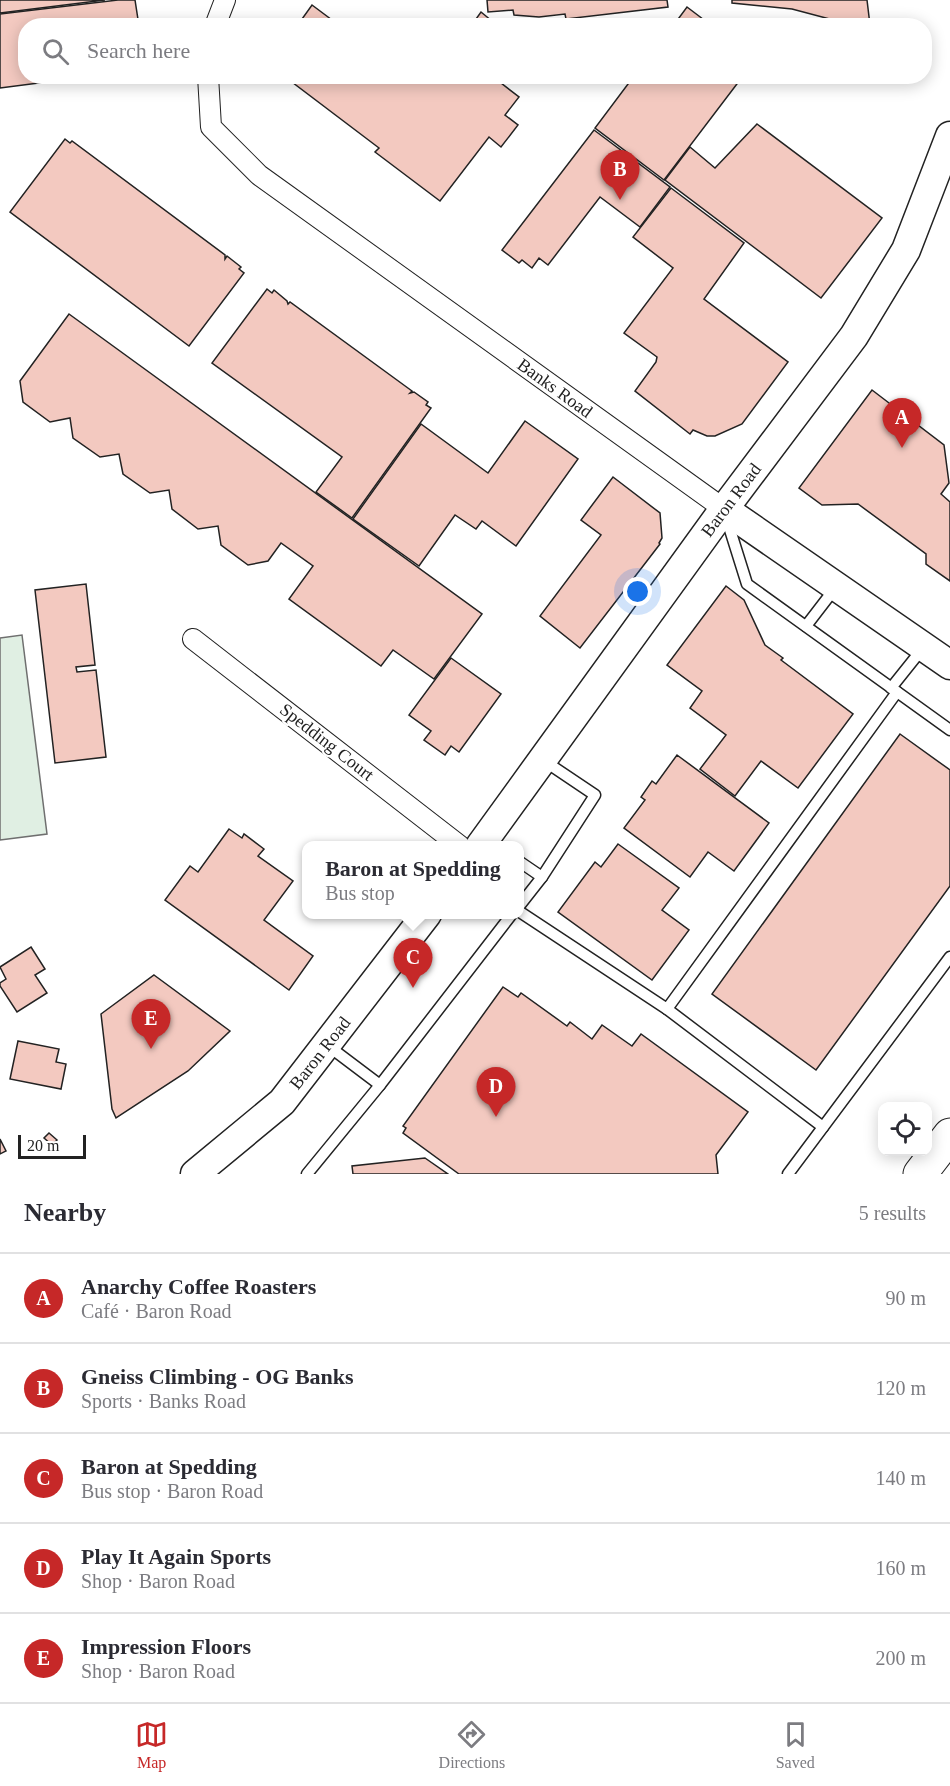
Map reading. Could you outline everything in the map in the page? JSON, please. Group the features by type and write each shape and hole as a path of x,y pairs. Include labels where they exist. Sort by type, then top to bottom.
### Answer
{"highway":[{"path":"920,1174 950,1135"}],"street":[{"path":"218,18 225,0"},
{"name":"Banks Road","path":"208,84 211,127 259,175 724,509 950,665"},
{"name":"Baron Road","path":"482,841 724,509 854,336 901,260 950,136"},
{"name":"Spedding Court","path":"193,639 476,841"},
{"name":"Baron Road","path":"195,1174 282,1102 424,919"}],"lane":[{"path":"724,509 747,584 950,730"},
{"path":"806,627 836,587"},
{"path":"667,1010 924,648"},
{"path":"524,899 542,878 596,795 542,759"},
{"path":"524,865 542,878"},
{"path":"524,915 667,1010 823,1127"},
{"path":"307,1174 380,1085 509,919"},
{"path":"788,1174 950,957"},
{"path":"326,1045 380,1085"}],"green space":[{"path":"22,635 47,834 0,840 0,638"}],"building":[{"path":"0,0 105,0 0,13"},
{"path":"135,0 138,18 18,18 18,84 31,84 0,88 0,14"},
{"path":"487,0 667,0 668,7 574,18 566,18 565,14 539,17 514,15 513,10 488,12"},
{"path":"732,0 867,0 869,18 826,18 792,9 732,3"},
{"path":"312,5 329,18 303,18"},
{"path":"687,7 701,18 679,18"},
{"path":"481,12 488,18 477,18"},
{"path":"295,84 502,84 519,97 505,115 518,125 501,147 489,137 440,201 375,152 379,148"},
{"path":"628,84 737,84 664,180 595,128"},
{"path":"757,124 882,218 821,298 665,180 690,147 715,168"},
{"path":"594,130 670,187 640,227 600,197 548,265 539,258 532,268 522,260 519,263 502,250"},
{"path":"65,139 70,143 72,141 225,255 225,259 227,256 241,267 239,269 244,273 189,346 10,212"},
{"path":"671,188 744,243 704,299 788,362 742,424 715,436 707,436 693,430 690,434 635,391 656,362 657,357 624,333 673,268 633,237"},
{"path":"267,289 272,293 274,290 288,304 290,302 412,391 410,393 414,392 428,402 426,405 431,408 352,518 316,492 342,457 212,363"},
{"path":"69,314 482,614 434,679 393,650 381,666 289,599 313,566 281,543 268,561 248,565 221,545 218,526 198,529 172,509 169,490 150,493 123,474 119,454 100,457 73,438 70,418 50,422 23,402 20,381"},
{"path":"872,390 944,445 949,483 941,494 950,502 950,581 926,564 926,554 858,504 822,505 799,488"},
{"path":"525,421 578,459 516,546 482,521 476,529 455,515 419,566 353,519 421,424 488,473"},
{"path":"613,477 660,513 662,538 660,544 580,648 540,616 601,535 581,520"},
{"path":"86,584 95,665 76,667 77,672 96,670 106,757 55,763 35,590"},
{"path":"726,586 744,600 765,645 783,658 781,660 853,714 798,788 761,761 735,796 700,769 726,735 690,708 702,691 667,665"},
{"path":"451,658 501,694 459,752 451,746 445,755 424,740 431,731 409,715"},
{"path":"900,734 950,770 950,886 816,1070 712,994"},
{"path":"677,755 769,823 734,871 708,852 690,877 624,828 645,800 641,797 652,781 656,784"},
{"path":"229,829 242,838 244,834 264,849 258,856 293,881 264,920 313,956 289,990 165,900 190,866 198,872"},
{"path":"618,844 679,888 662,910 689,930 652,980 558,912 595,862 601,867"},
{"path":"31,947 45,969 35,975 47,993 17,1012 0,986 0,983 6,979 0,967"},
{"path":"154,975 230,1031 188,1071 116,1118 112,1109 101,1014"},
{"path":"503,987 518,997 521,993 567,1026 570,1022 592,1039 602,1025 632,1046 641,1034 748,1112 716,1155 718,1174 459,1174 403,1133 406,1128 403,1126"},
{"path":"18,1041 59,1049 56,1062 66,1064 61,1089 10,1079"},
{"path":"49,1133 57,1140 52,1145 44,1138"},
{"path":"0,1139 6,1151 0,1154"},
{"path":"425,1158 448,1174 353,1174 352,1166"}],"place":[{"name":"Gneiss Climbing - OG Banks","path":"620,200"},
{"name":"Anarchy Coffee Roasters","path":"902,448"},
{"name":"Baron at Spedding","path":"413,988"},
{"name":"Impression Floors","path":"151,1049"},
{"name":"Play It Again Sports","path":"496,1117"}]}
